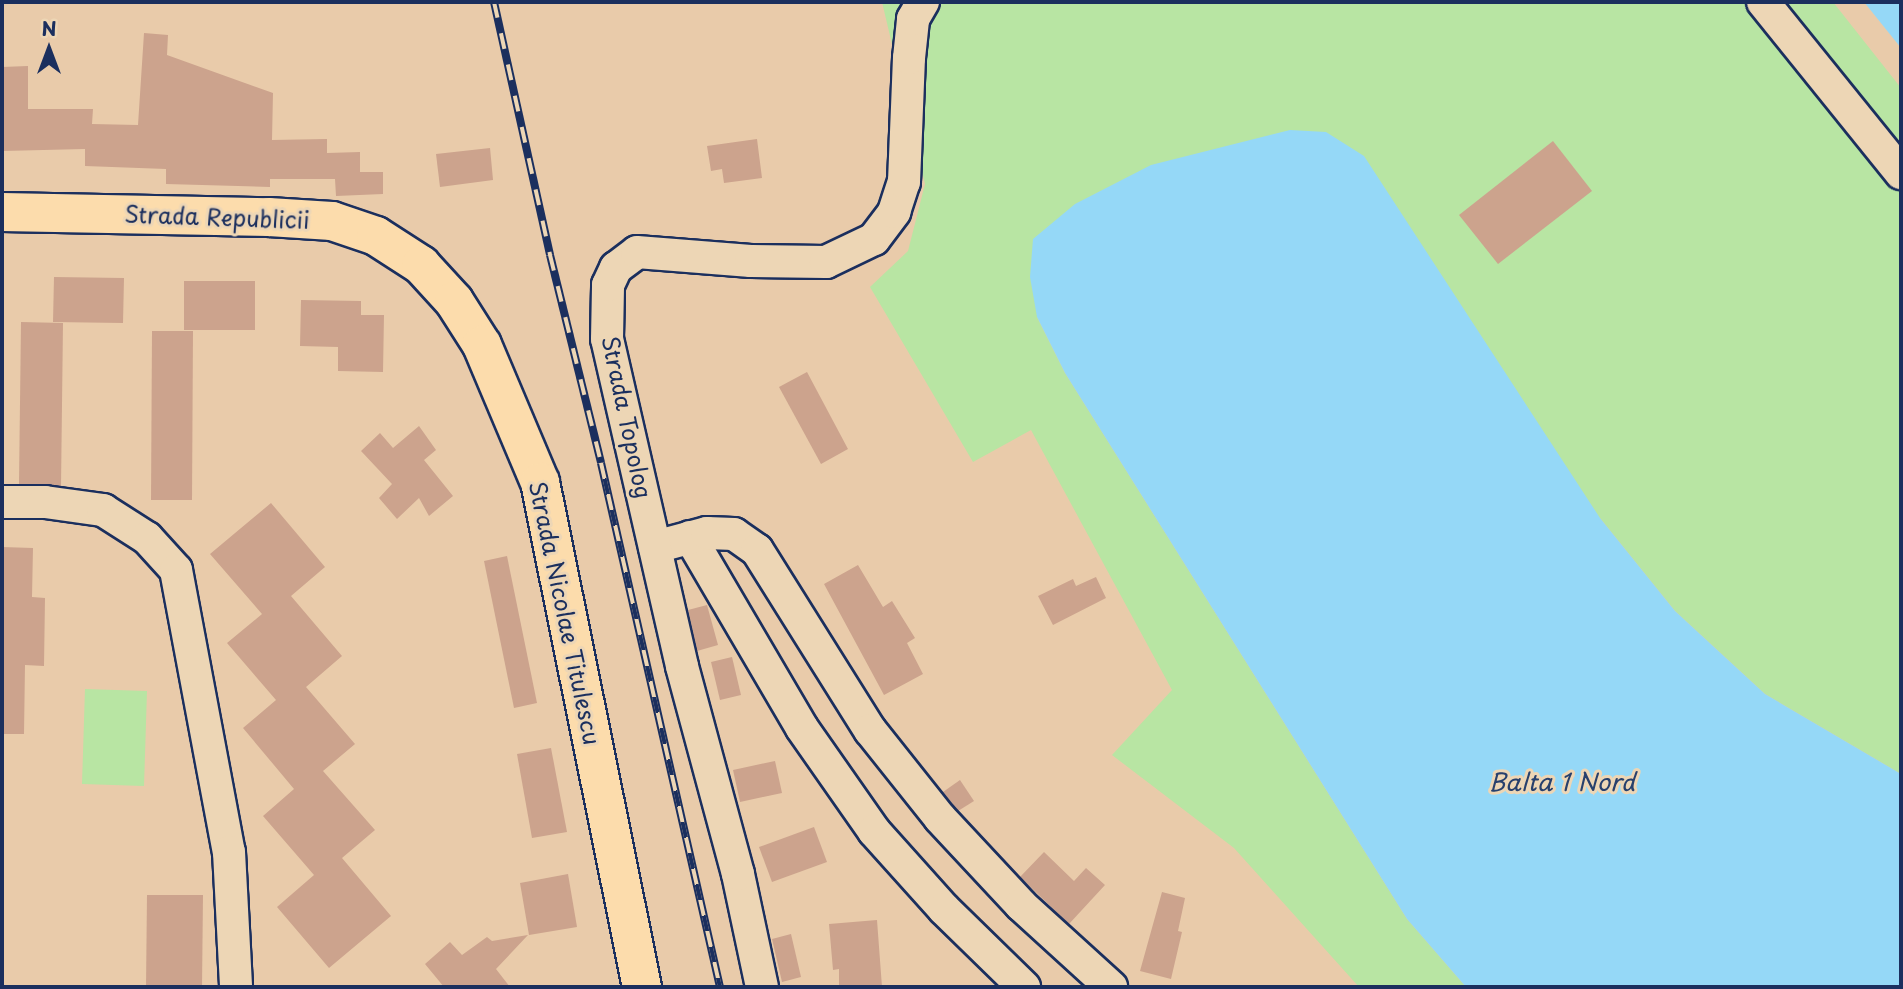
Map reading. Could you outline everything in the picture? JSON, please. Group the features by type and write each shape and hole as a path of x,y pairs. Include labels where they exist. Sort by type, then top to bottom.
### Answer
{"main road":[{"name":"Strada Republicii","path":"2,212 269,217 332,221 376,236 421,265"},
{"name":"Strada Nicolae Titulescu","path":"421,265 454,301 482,345 540,482 642,987"}],"street":[{"name":"Strada Topolog","path":"762,987 738,874 682,666 607,339 608,285 617,268 637,252 751,261 826,262 874,239 894,212 904,182 910,45 913,19 923,2"},
{"path":"1763,2 1901,173"},
{"path":"2,502 45,502 103,510 147,538 176,570 229,852 236,987"},
{"path":"655,547 707,533 734,534 757,550 870,730 940,818 1021,905 1111,987"},
{"path":"690,537 802,728 874,831 944,909 1024,987"}],"green space":[{"path":"882,2 1833,2 1901,88 1901,774 1765,694 1675,611 1600,518 1037,317 1065,373 1407,919 1466,987 1359,987 1234,848 1112,755 1172,690 1031,430 973,462 870,287 908,251 925,184"},
{"path":"85,689 147,691 144,786 82,784"}],"water":[{"path":"1864,2 1901,2 1901,48"},
{"name":"Balta 1 Nord","path":"1290,130 1326,132 1364,156 1600,518 1675,611 1765,694 1901,774 1901,987 1466,987 1407,919 1065,373 1037,317 1030,277 1033,239 1075,204 1151,165"}],"building":[{"path":"144,33 168,35 167,55 273,93 272,140 327,139 327,153 360,152 360,172 383,172 383,194 336,196 335,179 270,179 270,187 166,184 166,169 85,166 85,149 2,151 2,67 28,66 28,109 93,109 92,124 138,125"},
{"path":"757,139 762,178 724,183 722,169 711,171 707,146"},
{"path":"1553,141 1592,191 1498,264 1459,215"},
{"path":"490,148 493,180 440,187 436,154"},
{"path":"54,277 124,278 123,323 53,322"},
{"path":"184,281 255,281 255,330 184,330"},
{"path":"301,300 361,301 361,315 384,315 383,372 338,371 338,347 300,346"},
{"path":"21,322 63,323 61,486 19,484"},
{"path":"152,331 193,331 192,500 151,500"},
{"path":"807,372 848,449 821,464 779,387"},
{"path":"419,426 436,450 424,460 453,496 429,516 419,498 397,519 379,498 392,484 361,451 380,433 393,448"},
{"path":"271,503 325,567 291,596 342,656 306,687 355,744 323,771 375,830 342,858 391,916 329,968 277,907 314,875 263,816 294,789 243,728 276,700 227,643 262,614 210,554"},
{"path":"2,547 33,548 32,597 45,598 44,666 25,665 24,734 2,734"},
{"path":"507,556 537,703 514,708 484,561"},
{"path":"858,565 883,607 892,601 915,638 907,643 923,674 884,695 824,584"},
{"path":"1096,577 1106,598 1053,625 1038,596 1073,579 1076,586"},
{"path":"707,605 718,645 697,651 688,610"},
{"path":"732,657 741,695 720,700 711,662"},
{"path":"551,748 567,832 532,838 517,754"},
{"path":"775,761 782,793 740,802 733,770"},
{"path":"960,780 974,801 958,811 943,792"},
{"path":"814,827 827,862 772,882 759,847"},
{"path":"1044,852 1074,881 1086,868 1105,885 1069,924 1020,877"},
{"path":"568,874 577,927 529,935 520,883"},
{"path":"1162,892 1185,898 1178,931 1182,932 1171,979 1140,971"},
{"path":"147,895 203,895 202,987 146,987"},
{"path":"877,920 882,987 839,987 839,969 833,970 829,924"},
{"path":"791,934 801,977 782,982 772,939"},
{"path":"528,935 496,969 510,987 444,987 425,964 450,942 462,955 487,937 492,941"}],"railway":[{"path":"494,2 720,987"}]}
